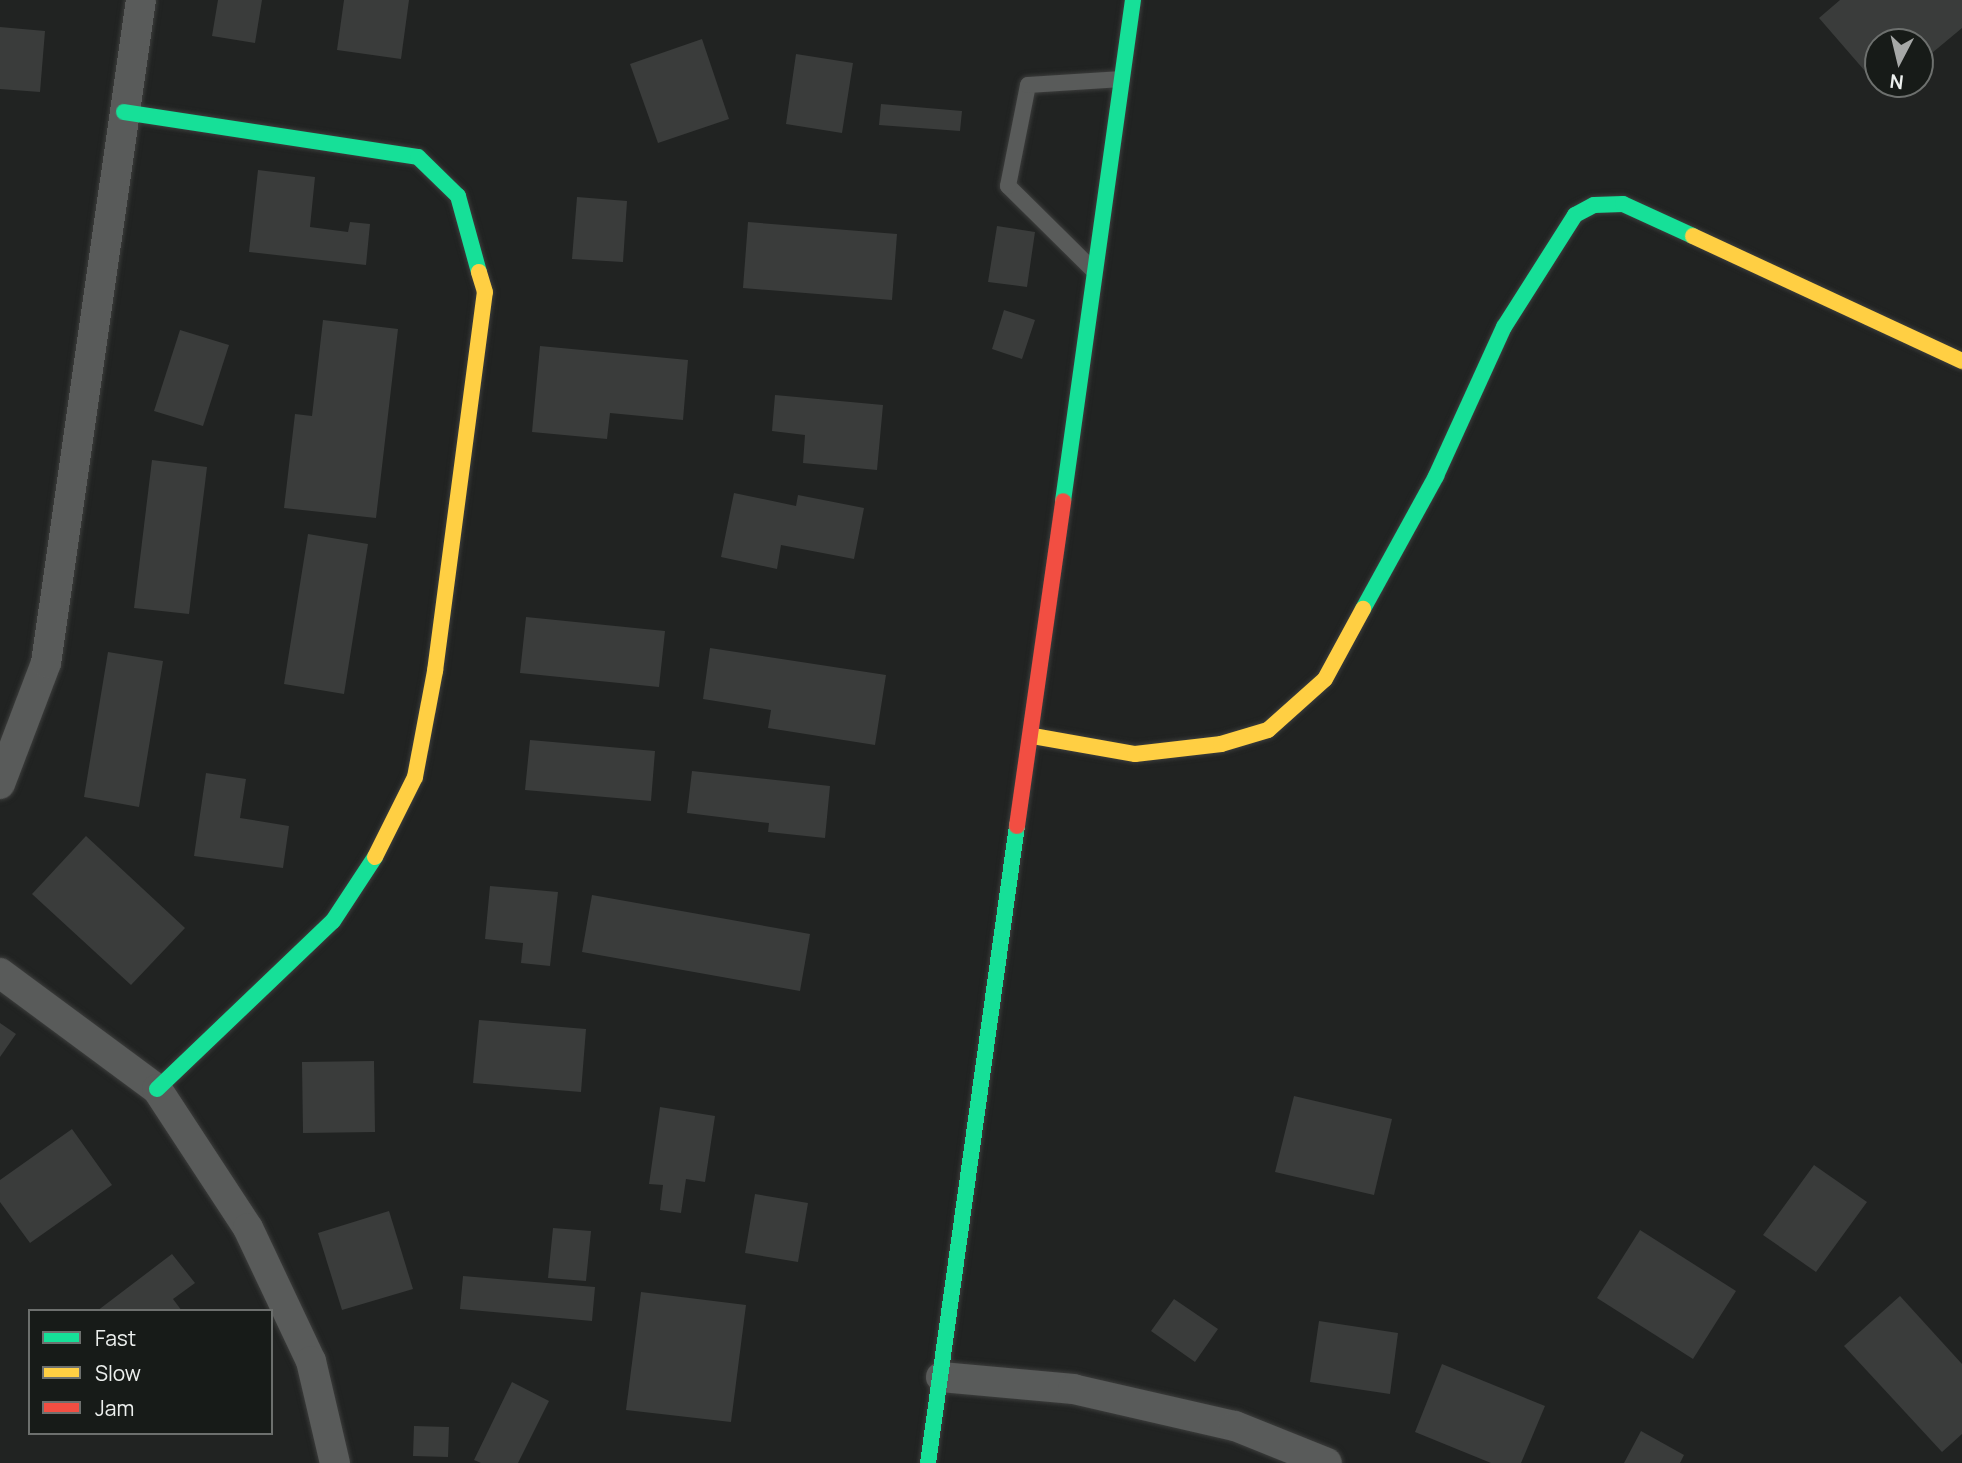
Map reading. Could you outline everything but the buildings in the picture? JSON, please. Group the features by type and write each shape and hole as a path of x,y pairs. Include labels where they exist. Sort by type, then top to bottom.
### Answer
{"street":[{"path":"0,784 46,663 141,0"},
{"path":"928,1463 1033,736 1133,0"},
{"path":"124,112 418,157 458,196 485,292 435,671 415,777 394,829 333,920 157,1089"},
{"path":"1033,736 1135,754 1221,744 1268,730 1325,680 1436,476 1504,327 1557,239 1575,215 1594,205 1623,204 1962,361"},
{"path":"0,973 157,1089 254,1240 312,1361 335,1463"},
{"path":"941,1377 1073,1389 1235,1426 1327,1463"}],"lane":[{"path":"1096,273 1008,186 1028,85 1122,79"}],"traffic: fast":[{"path":"1063,501 1133,0"},
{"path":"124,112 418,157 458,196 479,272"},
{"path":"1363,609 1436,476 1504,327 1575,215 1594,205 1623,204 1693,236"},
{"path":"928,1463 1017,826"},
{"path":"157,1089 333,921 375,857"}],"traffic: slow":[{"path":"1693,236 1962,361"},
{"path":"375,857 415,777 435,671 485,292 479,272"},
{"path":"1033,736 1135,754 1221,744 1268,730 1325,679 1363,609"}],"traffic: jam":[{"path":"1017,826 1063,501"}]}
